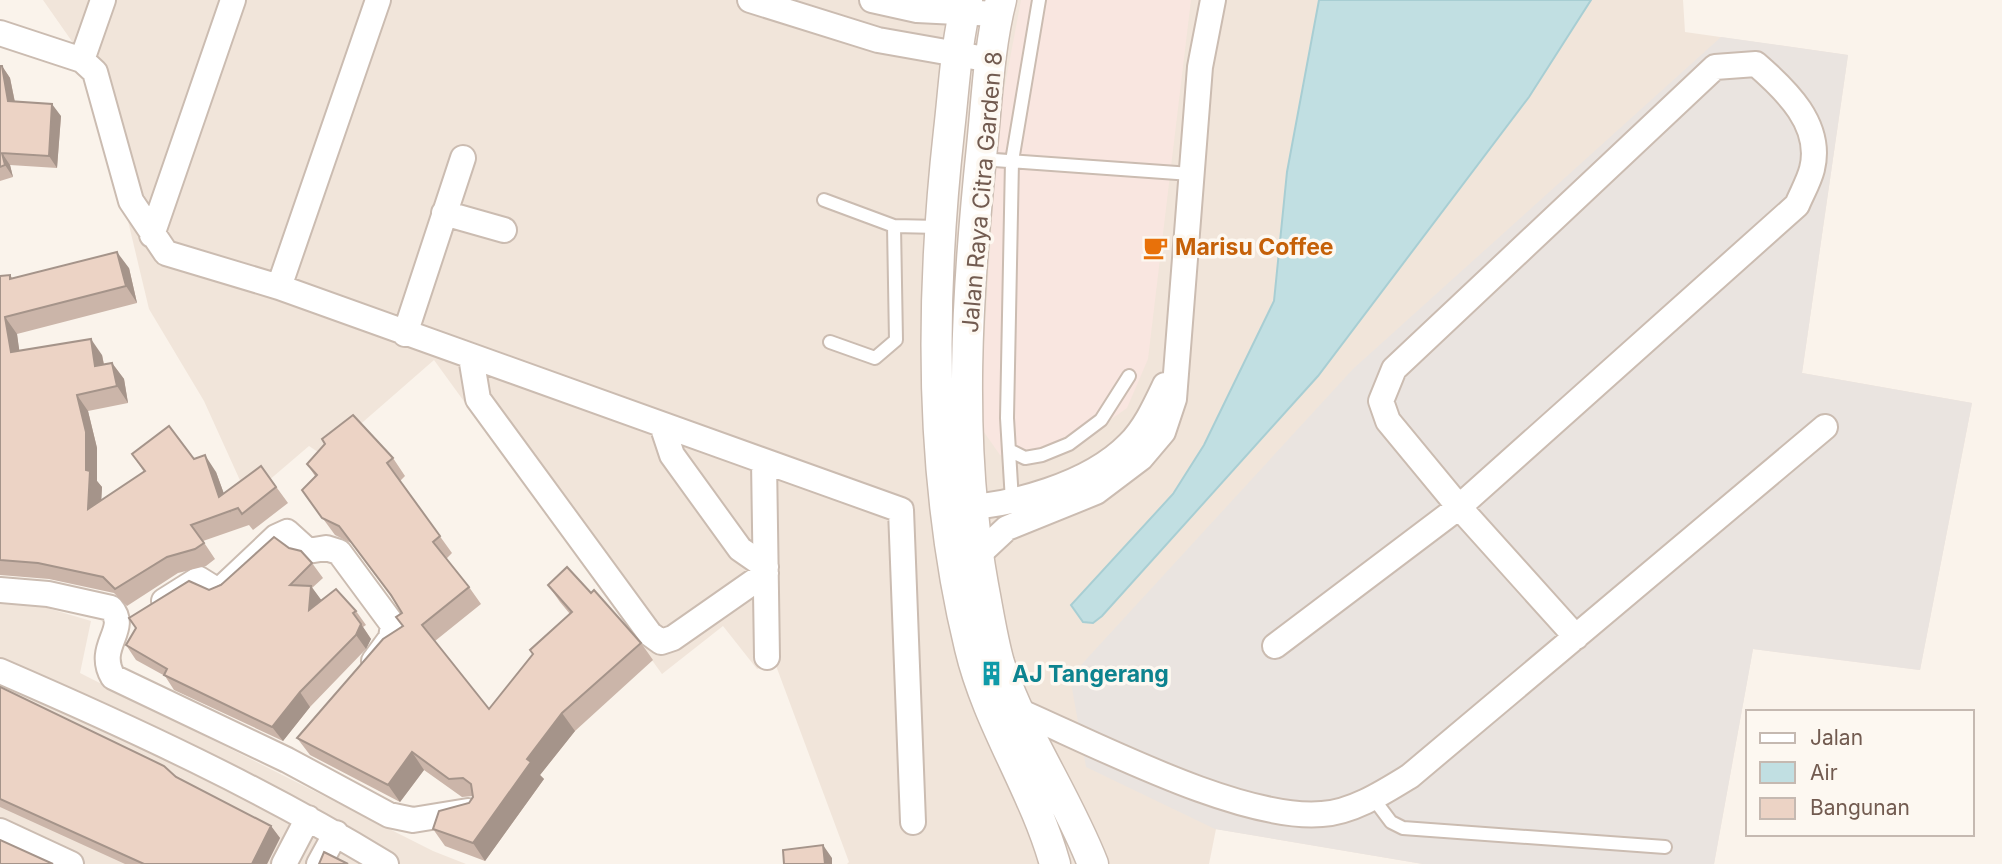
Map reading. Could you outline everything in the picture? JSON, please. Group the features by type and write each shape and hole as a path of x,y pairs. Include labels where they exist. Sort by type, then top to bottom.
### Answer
{"street":[{"path":"82,60 103,0"},
{"path":"152,234 233,0"},
{"path":"279,287 379,0"},
{"path":"750,0 878,40 991,60"},
{"path":"872,0 917,10 965,6 999,7"},
{"path":"978,555 1007,528 1096,492 1141,458 1163,432 1174,399 1200,67 1213,0"},
{"name":"Jalan Raya Citra Garden 8","path":"965,6 939,227 939,466 978,555 999,662 1006,714 1055,864"},
{"name":"Jalan Raya Citra Garden 8","path":"999,7 991,60 971,265 967,461 958,508 969,647 982,691 1006,714 1077,823 1093,864"},
{"path":"0,33 82,60 95,72 131,201 166,253 279,287 901,510 913,822"},
{"path":"1275,646 1459,507 1797,205 1813,168 1810,129 1790,94 1756,64 1715,67 1394,369 1381,401 1388,421 1459,507 1576,637"},
{"path":"405,334 463,158"},
{"path":"444,213 504,230"},
{"path":"471,357 478,399 650,634 661,642 673,638 766,570"},
{"path":"958,508 1037,495 1096,469 1128,444 1152,413 1175,366"},
{"path":"662,425 672,455 740,549 766,570"},
{"path":"1006,714 1219,796 1275,811 1323,814 1373,798 1410,776 1825,427"},
{"path":"764,461 767,657"},
{"path":"117,627 142,617 199,579 215,589 222,588 276,537 287,532 308,551 326,548 338,552 393,625 391,638 359,677"},
{"path":"0,590 48,594 111,608 117,627 106,654 106,664 113,677 293,752 389,815 413,820 471,810"},
{"path":"0,671 107,717 308,818 386,864"},
{"path":"285,864 308,818"},
{"path":"0,831 71,864"},
{"path":"319,864 336,833"}],"lane":[{"path":"1012,501 1007,418 1012,161 1039,0"},
{"path":"981,159 1191,174"},
{"path":"824,200 894,226 939,227"},
{"path":"830,342 875,358 896,340 894,226"},
{"path":"1009,450 1026,458 1042,455 1069,444 1101,420 1129,376"},
{"path":"1373,798 1391,821 1403,828 1665,847"}],"shaded area":[{"path":"43,0 1683,0 1685,32 1848,55 1802,373 1972,403 1920,670 1753,649 1714,864 1423,864 1216,829 1209,864 847,864 849,862 775,663 757,669 723,626 662,674 434,360 324,456 309,446 248,498 204,401 149,309 92,70"},
{"path":"1021,0 1191,0 1148,359 1127,408 1068,450 1032,465 1000,455 979,425 998,122"},
{"path":"1721,37 1848,55 1802,373 1972,403 1920,670 1753,649 1714,864 1423,864 1215,829 1086,767 1070,677 1353,369"},
{"path":"0,594 91,621 80,673 433,851 466,864 0,864"}],"water":[{"path":"1319,0 1591,0 1529,97 1318,376 1102,616 1093,623 1083,622 1071,605 1173,494 1204,445 1274,301 1287,172"}],"building":[{"path":"0,66 8,101 52,104 49,156 2,153 5,165 0,167"},
{"path":"117,252 126,286 5,317 11,352 91,339 95,366 112,363 117,386 77,395 86,432 86,470 90,471 88,509 145,471 132,454 169,426 194,459 205,455 219,497 261,466 276,487 242,514 238,508 191,525 204,543 195,549 167,557 115,589 103,577 38,563 0,560 0,276 10,275 10,279"},
{"path":"353,415 393,458 387,463 440,536 433,542 469,587 422,625 489,709 533,654 530,650 572,612 548,585 567,567 591,593 594,590 641,643 562,713 527,759 531,762 473,843 433,829 439,811 469,803 473,797 471,784 463,778 449,779 412,752 388,785 297,738 383,639 403,626 396,617 402,613 391,595 339,526 322,518 302,490 317,475 307,464 325,444 322,439"},
{"path":"274,537 289,548 301,551 312,563 290,585 311,586 309,610 336,589 356,611 353,613 361,624 356,635 300,692 272,727 164,675 167,669 126,645 136,628 129,618 189,581 209,590 221,585"},
{"path":"0,687 164,766 176,777 271,826 252,864 144,864 0,799"},
{"path":"0,840 53,864 0,864"},
{"path":"823,845 825,864 784,864 783,850"},
{"path":"324,852 348,864 319,864"}],"place":[{"name":"Marisu Coffee","path":"1155,247"},
{"name":"AJ Tangerang","path":"992,674"}]}
